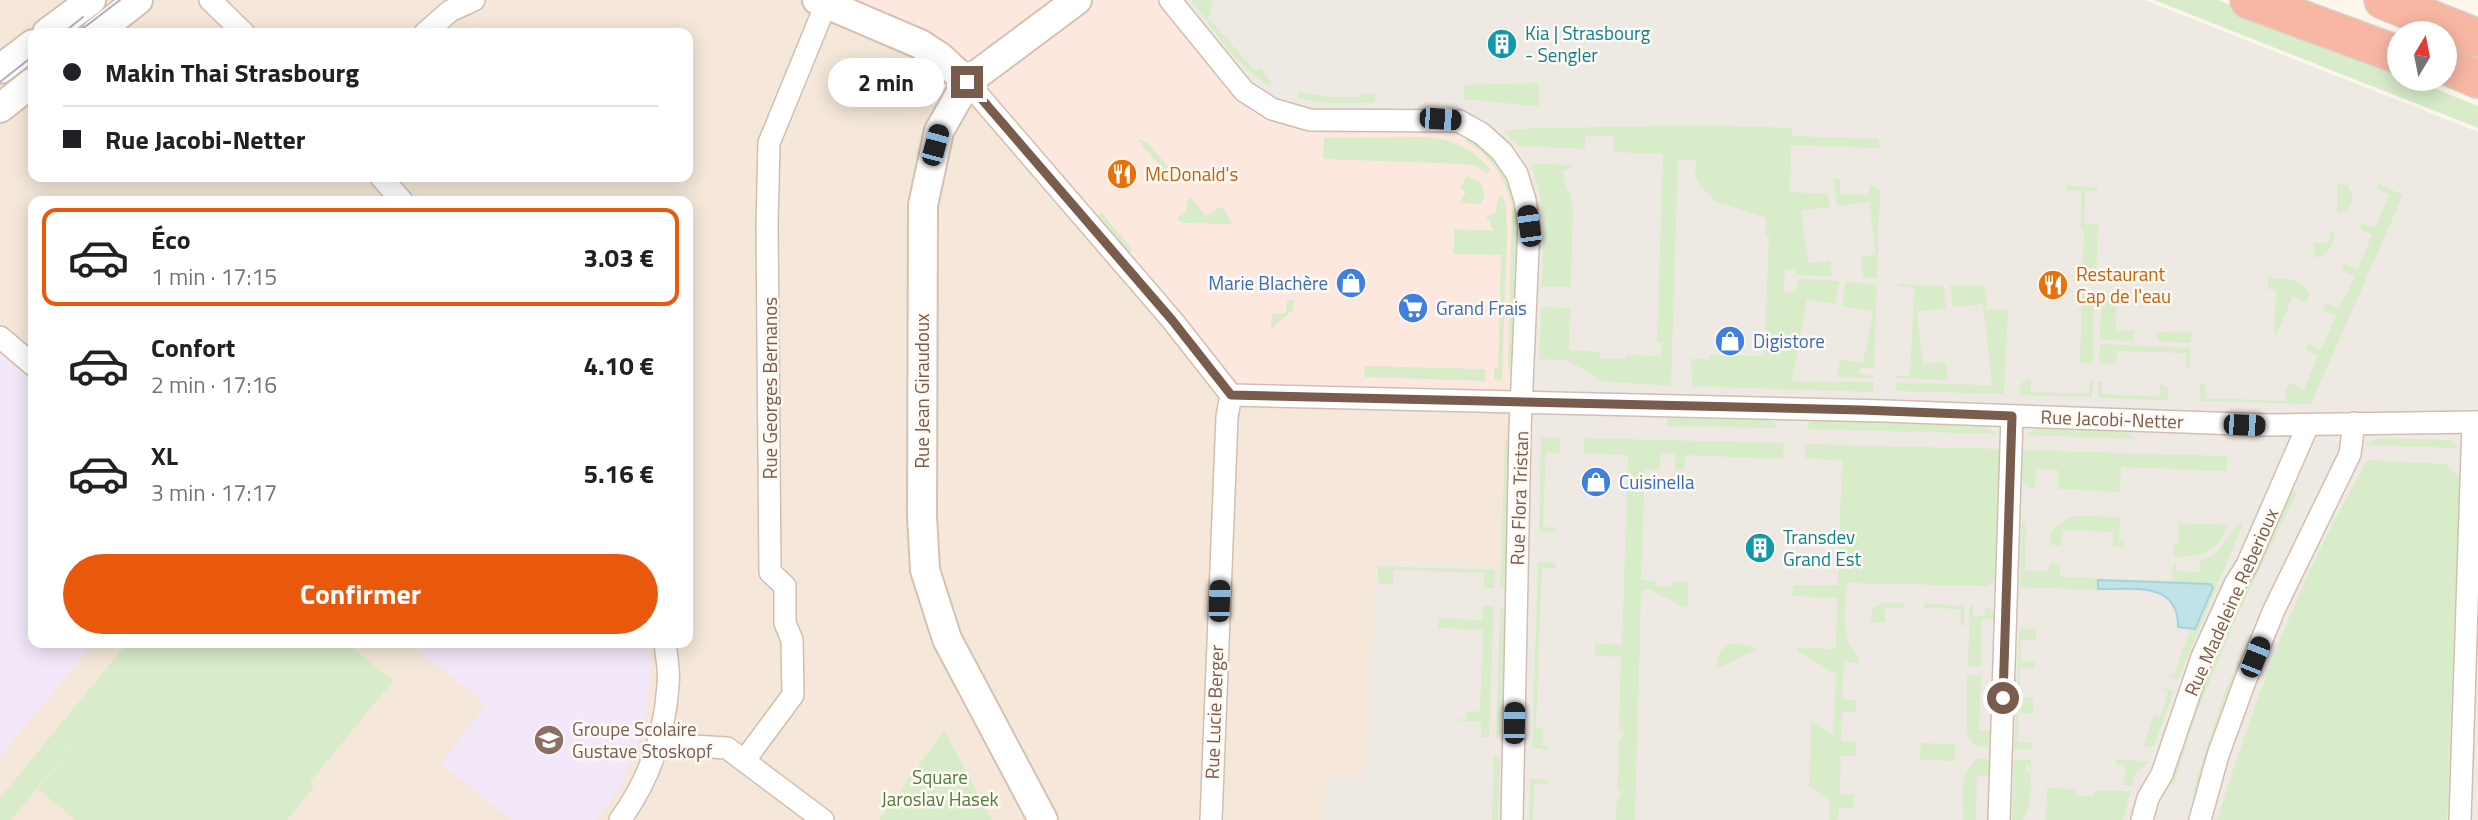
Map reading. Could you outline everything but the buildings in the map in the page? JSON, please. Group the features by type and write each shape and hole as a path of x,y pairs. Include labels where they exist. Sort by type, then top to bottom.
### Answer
{"highway":[{"path":"2249,0 2387,51"},
{"path":"2288,0 2387,41"},
{"path":"2382,0 2478,38"},
{"path":"2418,0 2478,30"},
{"path":"2457,71 2478,81"},
{"path":"2457,75 2478,81"}],"street":[{"path":"54,28 91,0"},
{"path":"102,28 138,0"},
{"path":"210,0 239,28"},
{"path":"431,28 450,11 474,0"},
{"name":"Rue Jean Giraudoux","path":"1043,820 947,639 929,587 923,548 923,205 939,131 967,82 1077,0"},
{"name":"Rue Flora Tristan","path":"1170,0 1244,91 1272,109 1310,120 1459,121 1482,134 1502,152 1517,174 1529,226 1512,820"},
{"path":"822,1 920,44 940,57 967,82 1172,320 1231,395"},
{"name":"Rue Georges Bernanos","path":"744,761 793,695 792,640 785,623 785,586 770,572 767,224 769,143 822,1"},
{"path":"0,69 28,48"},
{"path":"0,108 28,86"},
{"path":"385,182 398,196"},
{"path":"0,337 28,361"},
{"name":"Rue Jacobi-Netter","path":"1231,395 1793,408 2254,425 2475,422"},
{"name":"Rue Lucie Berger","path":"1211,820 1227,417 1231,395"},
{"path":"1999,820 2012,416"},
{"path":"2460,820 2475,422"},
{"path":"2200,820 2218,755 2245,681 2274,610 2350,453 2354,424"},
{"name":"Rue Madeleine Reberioux","path":"2142,820 2148,798 2162,774 2202,657 2235,584 2247,565 2308,425"},
{"path":"620,820 638,796 659,744 669,683 665,648"},
{"path":"659,744 727,748 823,820"}],"shaded area":[{"path":"0,0 855,0 967,82 1523,403 1500,565 1377,562 1364,778 1325,779 1324,820 0,820"},
{"path":"855,0 1171,0 1459,121 1517,174 1523,403 1231,395 967,82"},
{"path":"1171,0 2145,0 2478,132 2478,820 1324,820 1325,779 1364,778 1377,562 1500,565 1523,403 1529,226 1482,134 1272,109"},
{"path":"0,354 28,378 28,648 89,648 0,756"},
{"name":"Groupe Scolaire Gustave Stoskopf","path":"416,648 649,648 651,668 645,723 622,784 596,820 512,820 441,764 486,704"}],"green space":[{"path":"1191,0 1212,0 1208,17 1255,71 1260,68 1271,81 1269,86 1236,58"},
{"path":"2154,0 2218,0 2387,69 2387,91 2441,91 2478,106 2478,128"},
{"path":"1539,83 1539,106 1465,100 1464,85"},
{"path":"1299,92 1330,97 1359,97 1360,94 1377,93 1374,103 1327,103 1297,98"},
{"path":"1698,125 1792,128 1792,136 1879,139 1879,148 1791,145 1790,192 1828,194 1831,207 1801,211 1808,263 1830,261 1832,276 1797,275 1796,269 1785,269 1784,291 1796,292 1798,279 1840,281 1835,304 1807,300 1792,381 1873,382 1873,392 1692,386 1691,359 1709,359 1710,355 1764,356 1769,236 1766,235 1766,218 1714,201 1695,178 1696,160 1678,160 1671,386 1602,381 1567,360 1539,359 1541,307 1570,308 1569,350 1600,352 1600,358 1625,359 1626,355 1661,356 1662,343 1657,342 1663,154 1614,152 1614,136 1585,136 1585,149 1523,146 1518,145 1505,132 1517,129"},
{"path":"1425,137 1462,146 1477,156 1491,171 1487,174 1476,166 1465,164 1323,159 1324,138"},
{"path":"1467,137 1486,149 1499,164 1514,198 1518,236 1514,369 1508,369 1512,206 1496,168 1482,153 1465,141"},
{"path":"1137,139 1147,142 1170,169 1165,172"},
{"path":"1535,164 1574,167 1562,172 1573,205 1571,287 1541,287 1543,226 1540,196 1531,167"},
{"path":"1467,176 1481,183 1485,195 1481,204 1459,203 1466,192 1460,188"},
{"path":"1833,179 1840,179 1840,194 1869,195 1870,185 1880,192 1877,278 1863,277 1861,257 1876,254 1869,202 1837,206"},
{"path":"2337,183 2348,187 2353,196 2345,211 2337,212"},
{"path":"2379,184 2403,195 2311,404 2200,401 2200,384 2206,385 2206,398 2285,401 2286,388 2290,383 2304,389 2318,356 2305,350 2308,344 2321,349 2336,316 2323,310 2326,303 2339,309 2355,276 2341,270 2344,264 2358,269 2372,235 2359,229 2362,223 2375,228 2389,195 2377,189"},
{"path":"2066,186 2097,187 2097,191 2085,191 2084,224 2098,224 2096,281 2082,281 2084,230 2081,229 2081,191 2066,190"},
{"path":"1503,196 1507,236 1502,381 1494,380 1494,369 1498,369 1501,255 1454,254 1454,229 1494,231 1486,216 1495,213 1499,197"},
{"path":"1191,197 1206,216 1219,207 1223,208 1233,224 1182,223 1177,218 1186,210"},
{"path":"1101,212 1133,250 1128,254 1096,217"},
{"path":"2330,229 2335,235 2331,247 2314,258 2314,243 2329,243"},
{"path":"2268,278 2296,281 2309,293 2307,302 2293,297 2274,339 2276,290 2268,289"},
{"path":"1846,282 1877,284 1874,368 1860,368 1859,374 1874,378 1837,377 1840,359 1863,363 1873,311 1842,306"},
{"path":"1899,284 1944,286 1946,308 1917,312 1923,364 1946,362 1948,380 1896,378 1910,376 1914,288"},
{"path":"1950,285 1985,286 1987,310 2008,309 2004,394 1895,391 1896,383 1992,385 1983,304 1953,307"},
{"path":"2082,293 2094,294 2093,363 2080,363"},
{"path":"2101,295 2117,296 2116,330 2134,331 2133,341 2100,340"},
{"path":"1287,300 1294,300 1293,310 1271,328 1272,314 1286,313"},
{"path":"2190,330 2191,343 2157,341 2157,332 2189,333"},
{"path":"2100,344 2190,348 2190,367 2186,367 2186,353 2117,351 2116,364 2099,363"},
{"path":"1365,366 1485,369 1485,381 1364,377"},
{"path":"2026,379 2031,379 2031,392 2089,394 2090,381 2093,381 2092,397 2019,395 2021,384"},
{"path":"2098,382 2102,382 2102,394 2159,397 2161,384 2168,388 2168,400 2098,398"},
{"path":"1667,417 1768,420 1774,422 1776,428 1667,426"},
{"path":"1816,420 1982,425 1998,434 1806,429 1809,422"},
{"path":"2042,427 2120,429 2137,439 2027,435"},
{"path":"1541,437 1560,438 1560,453 1546,452 1543,527 1557,528 1554,533 1539,532"},
{"path":"1584,438 1784,443 1783,459 1685,455 1684,470 1675,469 1675,454 1661,454 1659,470 1645,470 1641,580 1656,581 1656,586 1672,587 1673,581 1688,582 1688,606 1686,608 1650,590 1645,590 1641,595 1635,820 1616,820 1617,799 1620,799 1621,791 1617,790 1619,739 1623,739 1623,731 1619,730 1621,657 1595,656 1595,644 1622,645 1628,455 1584,453"},
{"path":"2381,438 2450,440 2459,448 2365,445"},
{"path":"1505,439 1511,439 1507,581 1505,586 1500,588"},
{"path":"1805,444 2002,449 1998,572 1991,584 1847,583 1846,631 1848,641 1859,657 1859,663 1844,662 1842,699 1857,700 1856,712 1842,712 1841,741 1856,742 1855,756 1841,756 1840,794 1854,795 1854,808 1839,808 1838,820 1830,820 1830,799 1809,786 1811,725 1812,722 1833,735 1836,674 1797,651 1797,648 1836,649 1837,598 1792,596 1793,585 1838,585 1842,461 1805,458"},
{"path":"2020,450 2227,456 2227,471 2121,467 2120,492 2058,489 2058,470 2036,469 2035,488 2027,487 2019,476"},
{"path":"2367,460 2446,464 2460,478 2447,820 2217,820 2252,713 2293,609 2324,541"},
{"path":"2292,490 2297,493 2213,672 2174,785 2165,782 2220,628 2250,577"},
{"path":"2315,501 2319,504 2201,792 2193,790 2227,686"},
{"path":"2076,516 2120,517 2119,541 2123,542 2123,547 2113,547 2113,532 2063,530 2061,546 2052,545 2049,536 2054,529"},
{"path":"2026,520 2025,571 2048,571 2050,564 2060,563 2060,577 2172,581 2173,563 2176,563 2176,571 2199,572 2200,562 2217,551 2237,524 2243,523 2178,680 2168,676 2174,675 2190,629 2195,629 2210,584 2099,580 2098,590 2020,587 2022,523"},
{"path":"2179,523 2228,525 2218,542 2207,552 2173,557 2174,543 2178,543"},
{"path":"1538,562 1553,562 1557,568 1542,568 1536,728 1543,729 1542,746 1549,746 1547,749 1532,748"},
{"path":"1377,566 1495,570 1494,588 1484,588 1484,573 1394,570 1393,584 1379,584"},
{"path":"1883,603 1904,603 1904,608 1885,608 1885,622 1869,623 1873,608"},
{"path":"1924,603 1964,606 1964,626 1961,626 1961,609 1924,608"},
{"path":"1483,606 1494,606 1489,737 1481,737 1481,722 1459,721 1466,719 1467,712 1480,711 1483,630 1438,628 1439,618 1482,620"},
{"path":"1500,606 1505,610 1501,733 1496,737"},
{"path":"1970,606 1973,606 1973,616 1984,616 1985,606 1991,609 1997,619 1982,619 1981,667 1968,666"},
{"path":"2019,629 2036,629 2036,640 2021,640 2021,662 2035,662 2035,669 2020,668 2019,697 2033,698 2033,713 2018,713 2018,742 2032,743 2032,749 2014,749"},
{"path":"1730,644 1749,645 1757,649 1717,669 1721,651"},
{"path":"123,648 352,648 393,681 310,782 314,787 287,820 76,820 38,789 105,705 11,820 0,820 0,798"},
{"path":"1967,675 1981,675 1979,730 1993,731 1993,748 1974,745 1967,734"},
{"path":"2163,690 2174,691 2154,747 2143,747 2154,716 2160,717 2168,692"},
{"name":"Square Jaroslav Hasek","path":"944,730 992,820 879,820"},
{"path":"1921,743 1955,744 1955,761 1920,760"},
{"path":"1494,755 1500,760 1498,820 1492,820"},
{"path":"1978,759 1992,759 1991,776 1977,776 1976,820 1963,820 1964,777 1971,764"},
{"path":"2014,760 2031,760 2031,765 2026,765 2026,771 2031,772 2030,804 2023,820 2012,820"},
{"path":"2116,760 2150,761 2136,774 2132,787 2122,784 2127,770 2123,764 2116,766"},
{"path":"1530,779 1547,779 1549,784 1534,784 1533,820 1529,820"},
{"path":"2047,788 2075,789 2075,796 2093,796 2095,790 2131,791 2123,820 2046,820"}],"water":[{"path":"2098,580 2210,584 2213,588 2195,629 2178,627 2171,601 2162,595 2138,589 2098,589"}],"tram line":[{"path":"84,28 120,0"},
{"path":"69,28 83,17"},
{"path":"0,82 28,60"}],"place":[{"name":"Kia | Strasbourg - Sengler","path":"1502,44"},
{"name":"McDonald's","path":"1122,174"},
{"name":"Marie Blachère","path":"1351,283"},
{"name":"Restaurant Cap de l'eau","path":"2053,285"},
{"name":"Grand Frais","path":"1413,308"},
{"name":"Digistore","path":"1730,341"},
{"name":"Cuisinella","path":"1596,482"},
{"name":"Transdev Grand Est","path":"1760,548"},
{"name":"Groupe Scolaire Gustave Stoskopf","path":"549,740"}],"route":[{"path":"967,82 1172,320 1231,395 2012,416 2003,698"}]}
